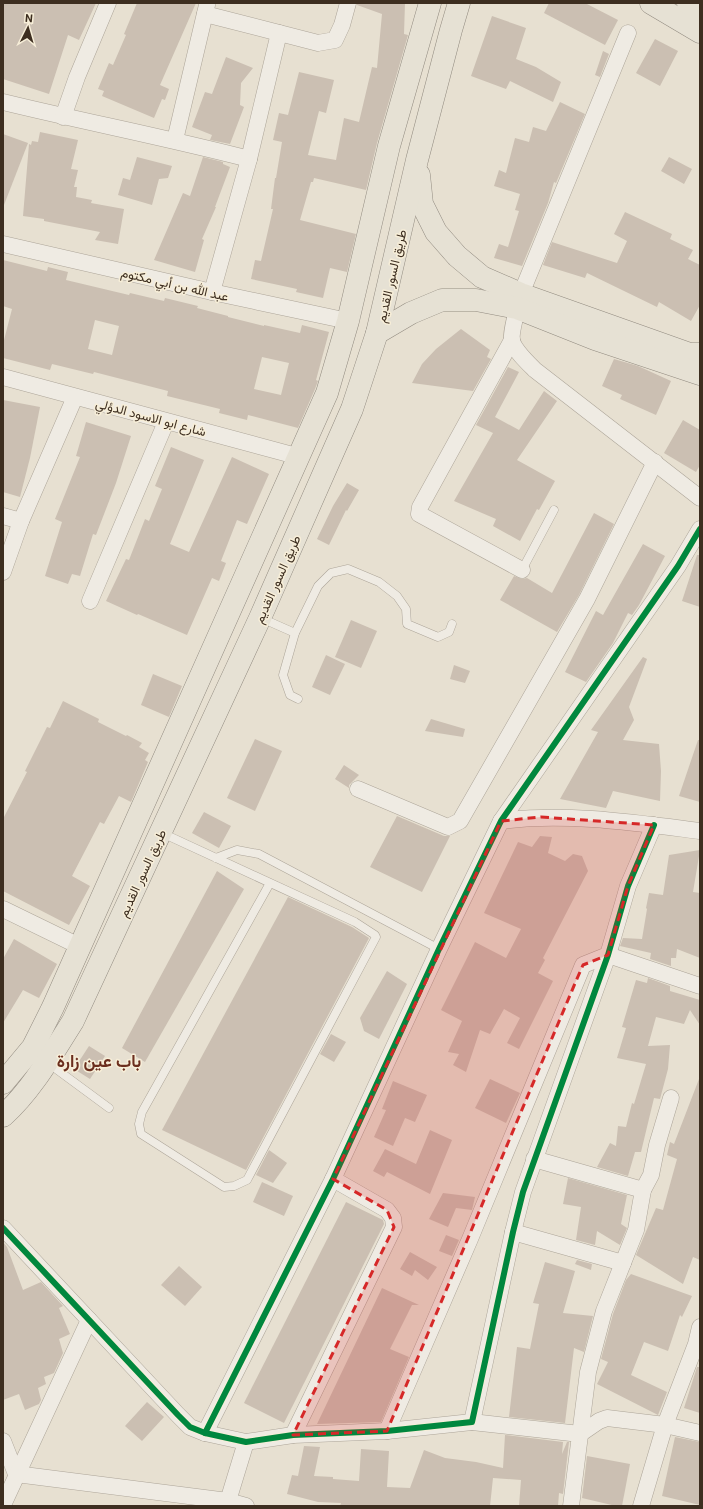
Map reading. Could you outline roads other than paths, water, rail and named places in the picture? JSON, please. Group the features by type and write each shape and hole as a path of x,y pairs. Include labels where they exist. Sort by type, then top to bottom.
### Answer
{"main road":[{"name":"طريق السور القديم","path":"3,1083 33,1047 54,1007 300,457 327,393 348,321 389,146 430,3"},
{"name":"طريق السور القديم","path":"3,1116 13,1106 47,1062 73,1021 260,618 352,409 377,333 417,160 459,3"},
{"path":"651,3 700,32"},
{"path":"688,3 700,10"},
{"path":"417,160 422,204 436,232 457,256 482,277 519,301 595,340 700,374"},
{"path":"377,333 411,313 442,300 519,301 690,354 700,354"},
{"path":"234,604 260,618"}],"street":[{"path":"63,117 77,77 108,3"},
{"path":"175,140 206,8 279,33 318,44 335,40 342,25 348,3"},
{"path":"522,570 418,514 420,507 512,340 519,301 628,32"},
{"path":"212,292 249,158 279,33"},
{"path":"3,102 63,117 175,140 249,158"},
{"name":"عبد الله بن أبي مكتوم","path":"3,244 212,292 348,321"},
{"path":"512,340 521,355 535,370 700,498"},
{"name":"شارع ابو الاسود الدؤلي","path":"3,377 300,457"},
{"path":"3,572 21,521 75,397"},
{"path":"90,601 166,422"},
{"path":"358,789 448,827 455,825 460,821 587,599 655,462"},
{"path":"3,516 21,521"},
{"path":"205,1433 332,1179 439,949 501,821 678,566 700,528"},
{"path":"501,821 541,817 654,825 700,831"},
{"path":"472,1422 523,1192 608,955 628,886 654,825"},
{"path":"3,909 81,947"},
{"path":"388,1431 470,1239 583,965 608,955 700,986"},
{"path":"571,1506 588,1372 604,1311 636,1230 643,1190 651,1175 657,1145 671,1098"},
{"path":"534,1159 643,1190"},
{"path":"293,1436 394,1227 392,1218 387,1210 332,1179"},
{"path":"3,1228 178,1415 190,1427 205,1433 246,1442 293,1436 388,1431 472,1422 580,1434 607,1418 665,1425 700,1432"},
{"path":"513,1232 623,1263"},
{"path":"3,1505 16,1474 89,1320"},
{"path":"640,1506 665,1425 698,1344 700,1327"},
{"path":"3,1441 16,1474"},
{"path":"228,1501 246,1442"},
{"path":"16,1474 228,1501 246,1506"}],"lane":[{"path":"522,570 554,510"},
{"path":"298,699 290,695 283,675 295,633 318,586 332,573 348,569 379,582 397,596 406,609 407,624 438,637 449,632 452,624"},
{"path":"260,618 295,633"},
{"path":"161,833 216,858 355,922 376,937 247,1180 234,1186 224,1187 141,1134 139,1124 142,1112 270,883"},
{"path":"216,858 237,850 259,854 439,949"},
{"path":"47,1062 109,1108"}],"district":[{"name":"باب عين زارة","path":"99,1061"}]}
